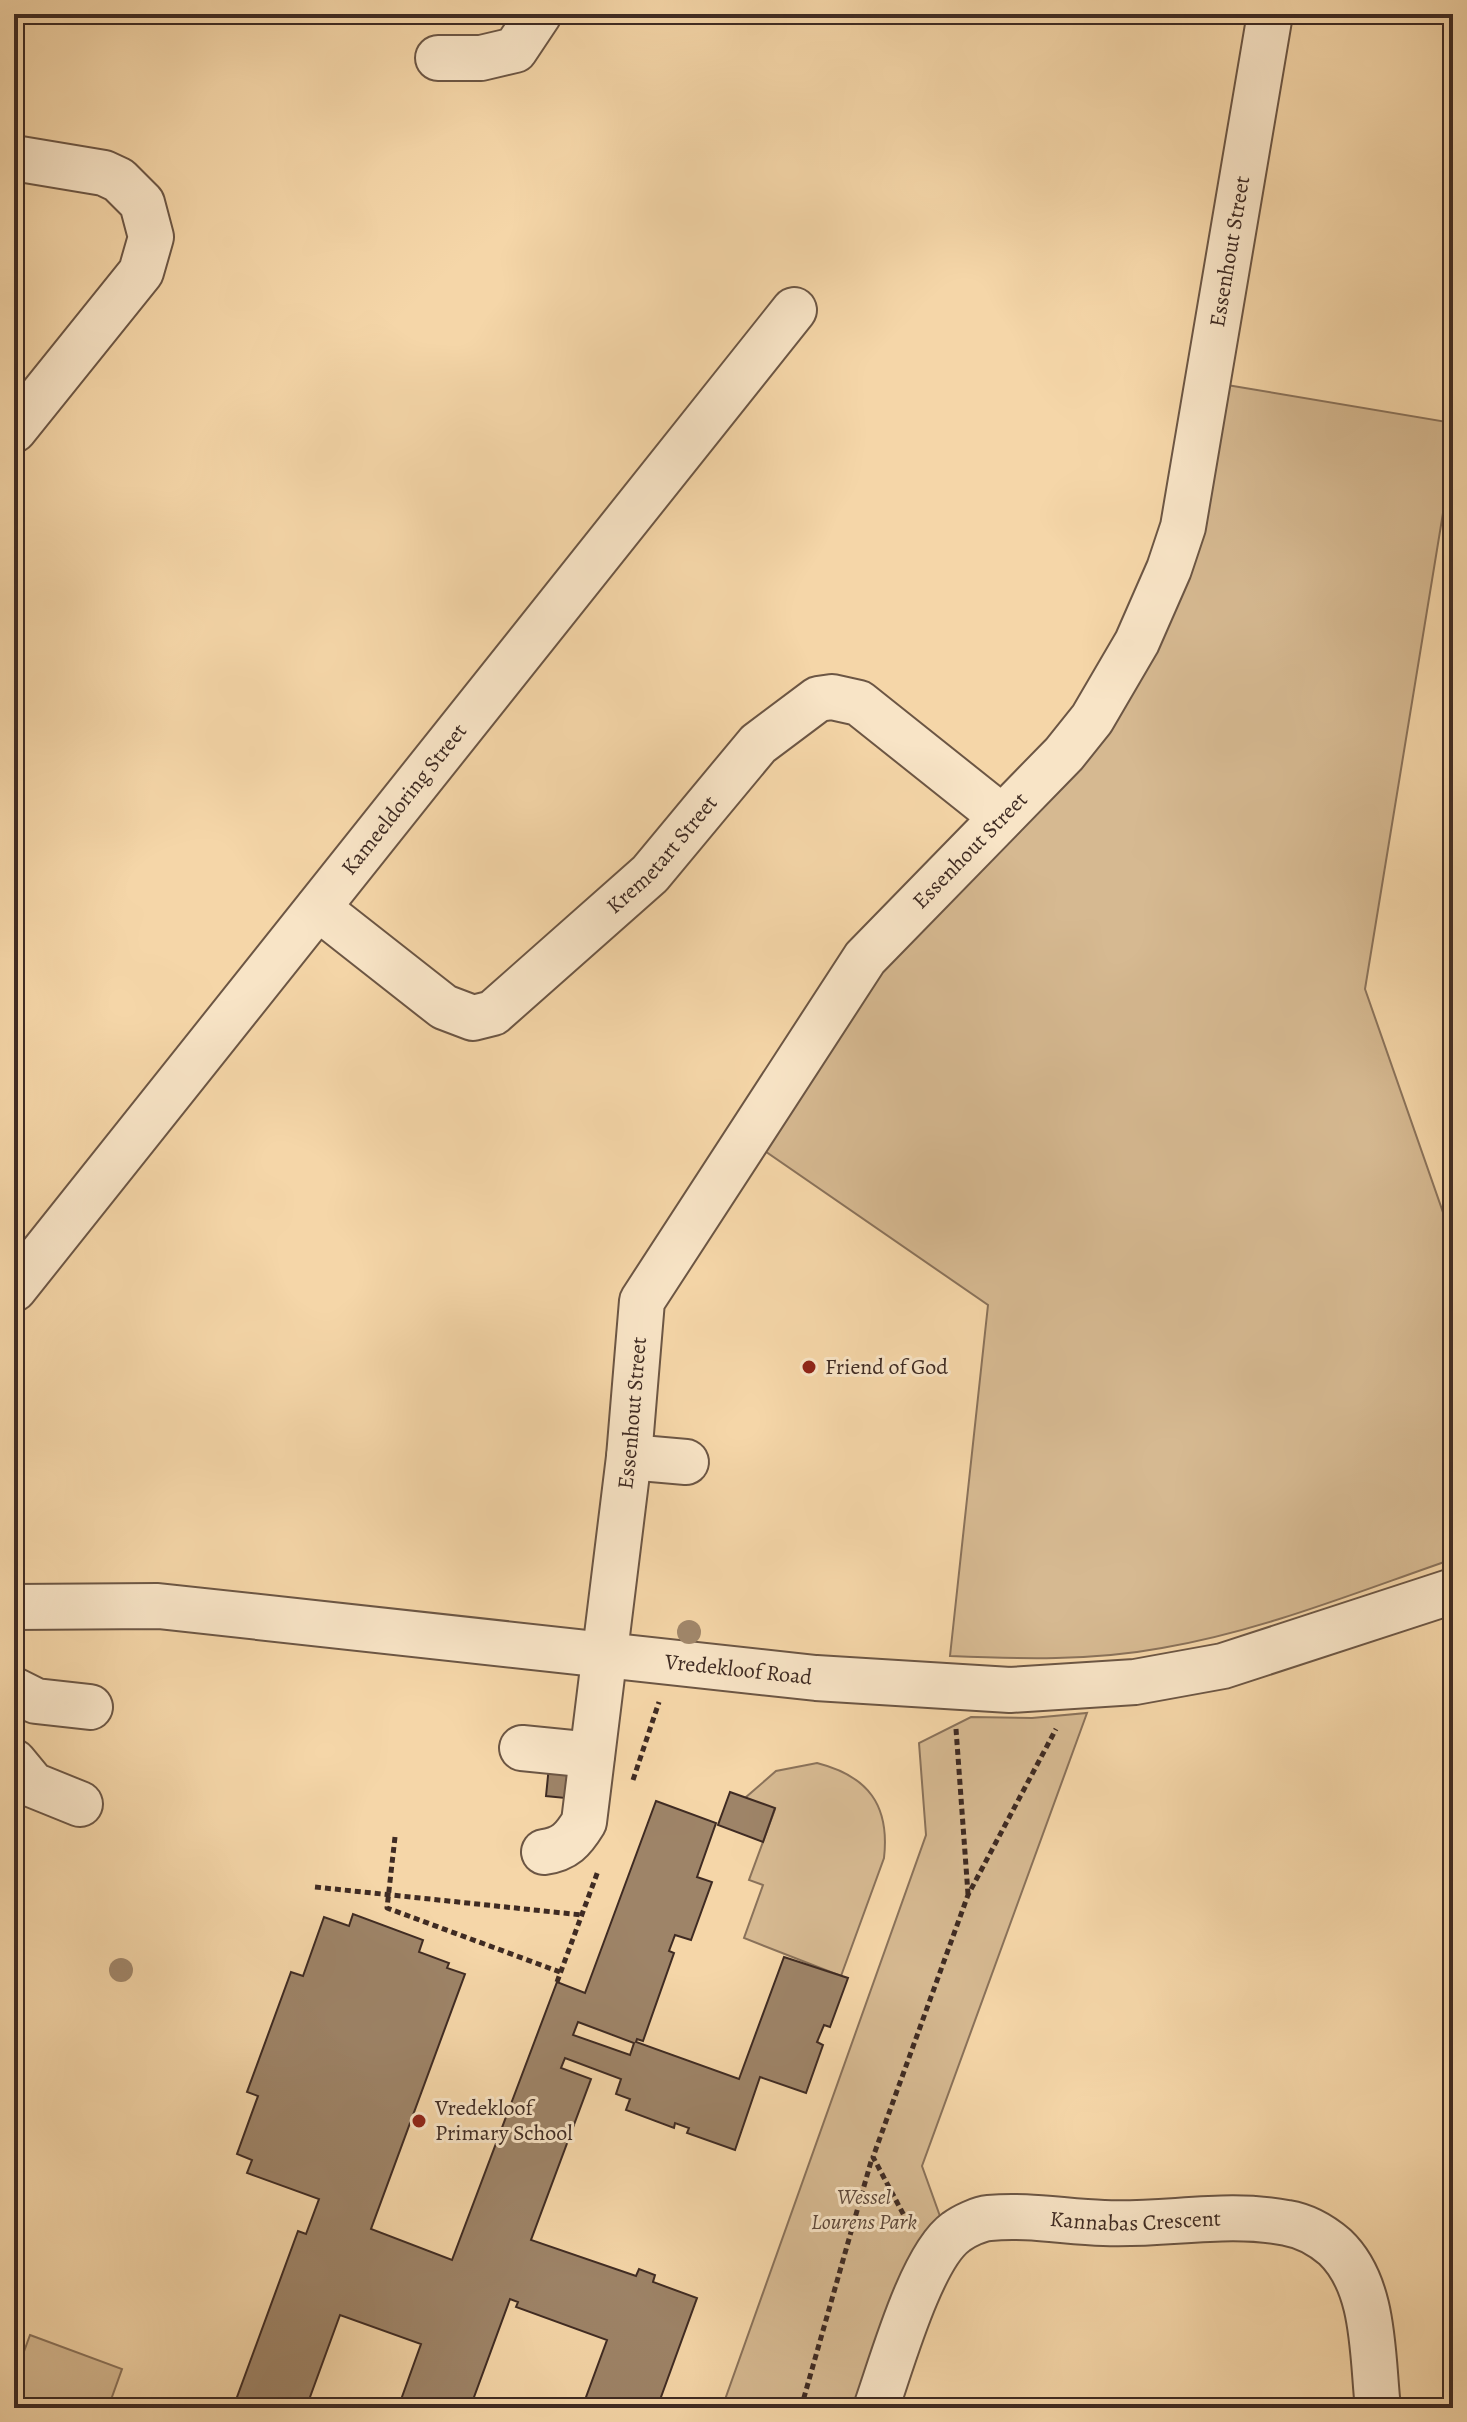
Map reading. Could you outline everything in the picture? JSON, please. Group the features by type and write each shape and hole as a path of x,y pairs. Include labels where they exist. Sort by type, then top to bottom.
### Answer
{"street":[{"path":"438,58 481,58 515,50 539,14"},
{"name":"Essenhout Street","path":"544,1852 560,1849 574,1839 584,1822 629,1457 642,1301 865,958 1064,754 1092,719 1137,642 1169,569 1193,484 1270,14"},
{"path":"14,158 104,173 119,180 142,203 148,219 148,254 141,272 14,430"},
{"name":"Kameeldoring Street","path":"14,1289 794,310"},
{"name":"Kremetart Street","path":"318,908 444,1007 473,1018 493,1013 650,874 758,744 806,706 832,697 859,703 1002,817"},
{"path":"629,1457 686,1462"},
{"name":"Vredekloof Road","path":"14,1607 158,1606 816,1678 1010,1690 1135,1682 1223,1666 1453,1591"},
{"path":"14,1733 23,1720 51,1700"},
{"path":"522,1748 592,1755"},
{"path":"14,1762 33,1785 78,1804 60,1807 43,1803 14,1787"},
{"name":"Kannabas Crescent","path":"876,2408 918,2291 940,2249 955,2233 985,2218 1026,2216 1105,2223 1253,2219 1288,2223 1317,2233 1337,2249 1356,2275 1367,2311 1378,2408"}],"path":[{"path":"952,1686 968,1895"},
{"path":"801,2408 873,2157 968,1895 1077,1686"},
{"path":"395,1837 387,1908 560,1972"},
{"path":"315,1887 582,1915"},
{"path":"873,2157 932,2266"}],"green space":[{"path":"1227,385 1453,423 1453,452 1365,989 1453,1241 1453,1559 1273,1621 1199,1641 1083,1657 950,1656 988,1305 762,1149 834,1036 893,955 932,912 1058,789"},
{"name":"Wessel Lourens Park","path":"1087,1713 922,2166 941,2219 859,2408 722,2408 926,1835 919,1743 971,1717 1032,1718"},
{"path":"817,1763 850,1776 872,1796 879,1808 885,1839 884,1858 841,1976 744,1938 763,1885 749,1880 775,1809 745,1798 776,1771"},
{"path":"30,2335 122,2369 108,2408 14,2408 14,2379"}],"building":[{"path":"549,1766 568,1768 565,1798 546,1796"},
{"path":"730,1792 775,1808 763,1842 718,1825"},
{"path":"656,1801 716,1823 697,1877 712,1882 691,1940 675,1935 669,1951 674,1953 643,2041 637,2039 636,2042 739,2079 784,1957 848,1978 830,2027 824,2025 817,2042 823,2045 806,2093 760,2077 735,2150 687,2133 689,2128 675,2123 674,2128 626,2110 630,2099 616,2094 621,2079 565,2058 561,2068 591,2079 531,2240 636,2276 639,2269 655,2275 653,2282 697,2298 657,2408 582,2408 607,2340 516,2307 518,2302 510,2299 470,2408 398,2408 421,2344 340,2315 306,2408 233,2408 298,2231 306,2234 319,2199 247,2173 252,2160 237,2154 258,2096 247,2092 291,1972 303,1976 324,1917 349,1926 353,1914 423,1940 419,1952 449,1963 447,1968 465,1974 371,2229 452,2260 557,1982 585,1993","holes":["578,2022 634,2043 630,2055 573,2035"]}],"place":[{"name":"Friend of God","path":"809,1367"},
{"name":"Vredekloof Primary School","path":"419,2121"}]}
